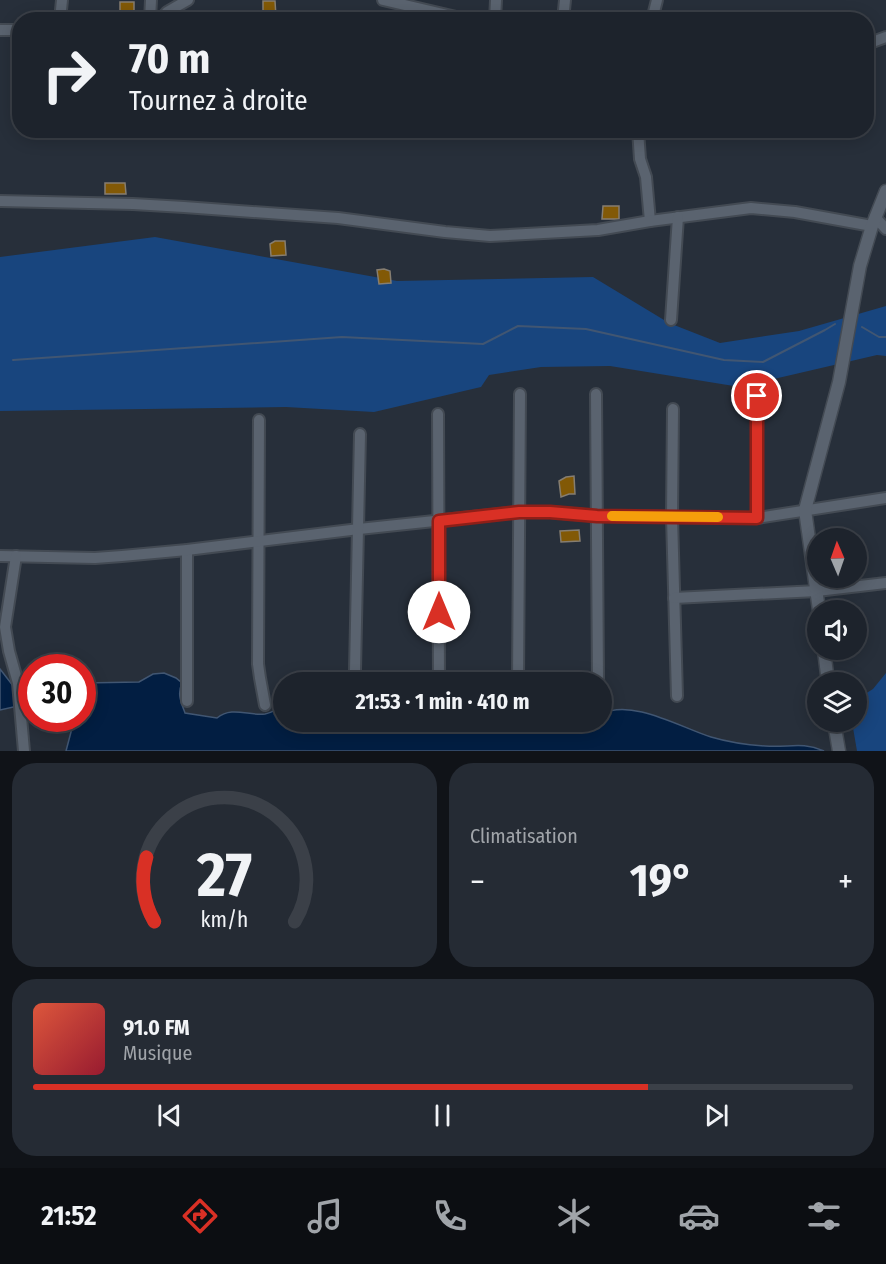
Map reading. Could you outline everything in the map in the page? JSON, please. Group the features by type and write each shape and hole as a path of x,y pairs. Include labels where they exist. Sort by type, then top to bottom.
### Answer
{"street":[{"path":"167,12 188,0"},
{"path":"383,0 414,12"},
{"path":"639,138 640,159 646,177 650,221"},
{"path":"818,600 805,510 839,382 860,266 874,221 885,197"},
{"path":"0,201 133,204 338,218 490,236 598,230 678,217 760,208 874,221 886,229"},
{"path":"671,321 678,217"},
{"path":"518,672 520,394"},
{"path":"596,394 598,672"},
{"path":"757,396 757,518"},
{"path":"672,409 672,517 677,696"},
{"path":"438,414 439,672"},
{"path":"259,420 258,664 265,705"},
{"path":"356,670 360,434"},
{"path":"0,556 95,558 187,550 519,512 597,516 757,518 886,498"},
{"path":"187,550 187,701"},
{"path":"16,556 5,627 18,683 24,751"},
{"path":"674,598 817,591 886,583"},
{"path":"836,732 839,751"}],"shaded area":[{"path":"155,237 397,281 593,277 669,323 720,343 799,331 886,306 886,356 877,355 740,387 610,366 541,367 489,375 481,387 374,412 286,407 0,411 0,257"},
{"path":"0,669 14,687 18,706 0,710"},
{"path":"164,673 182,683 180,694 185,713 217,718 234,712 265,714 273,712 273,732 612,732 612,711 627,710 656,716 724,740 765,746 808,746 824,751 66,751 71,732 96,732 96,683 139,682 153,674"},
{"path":"886,673 886,751 857,751 854,732 867,732 867,693"}],"building":[{"path":"263,1 275,1 276,12 263,12"},
{"path":"120,2 134,2 134,12 120,12"},
{"path":"105,183 125,183 126,194 105,194"},
{"path":"603,206 619,206 619,219 602,219"},
{"path":"275,241 285,241 286,255 271,256 270,244"},
{"path":"377,270 390,271 391,283 379,284"},
{"path":"574,476 575,494 561,497 559,481"},
{"path":"579,530 580,541 561,542 560,531"}],"waterway":[{"path":"13,360 342,337 483,344 518,326 586,329 724,360 763,362 835,324"},
{"path":"862,327 879,337 886,337"}],"slow traffic":[{"path":"612,516 718,517"}],"route":[{"path":"439,612 439,521 519,512 597,516 757,518 757,396"}]}
